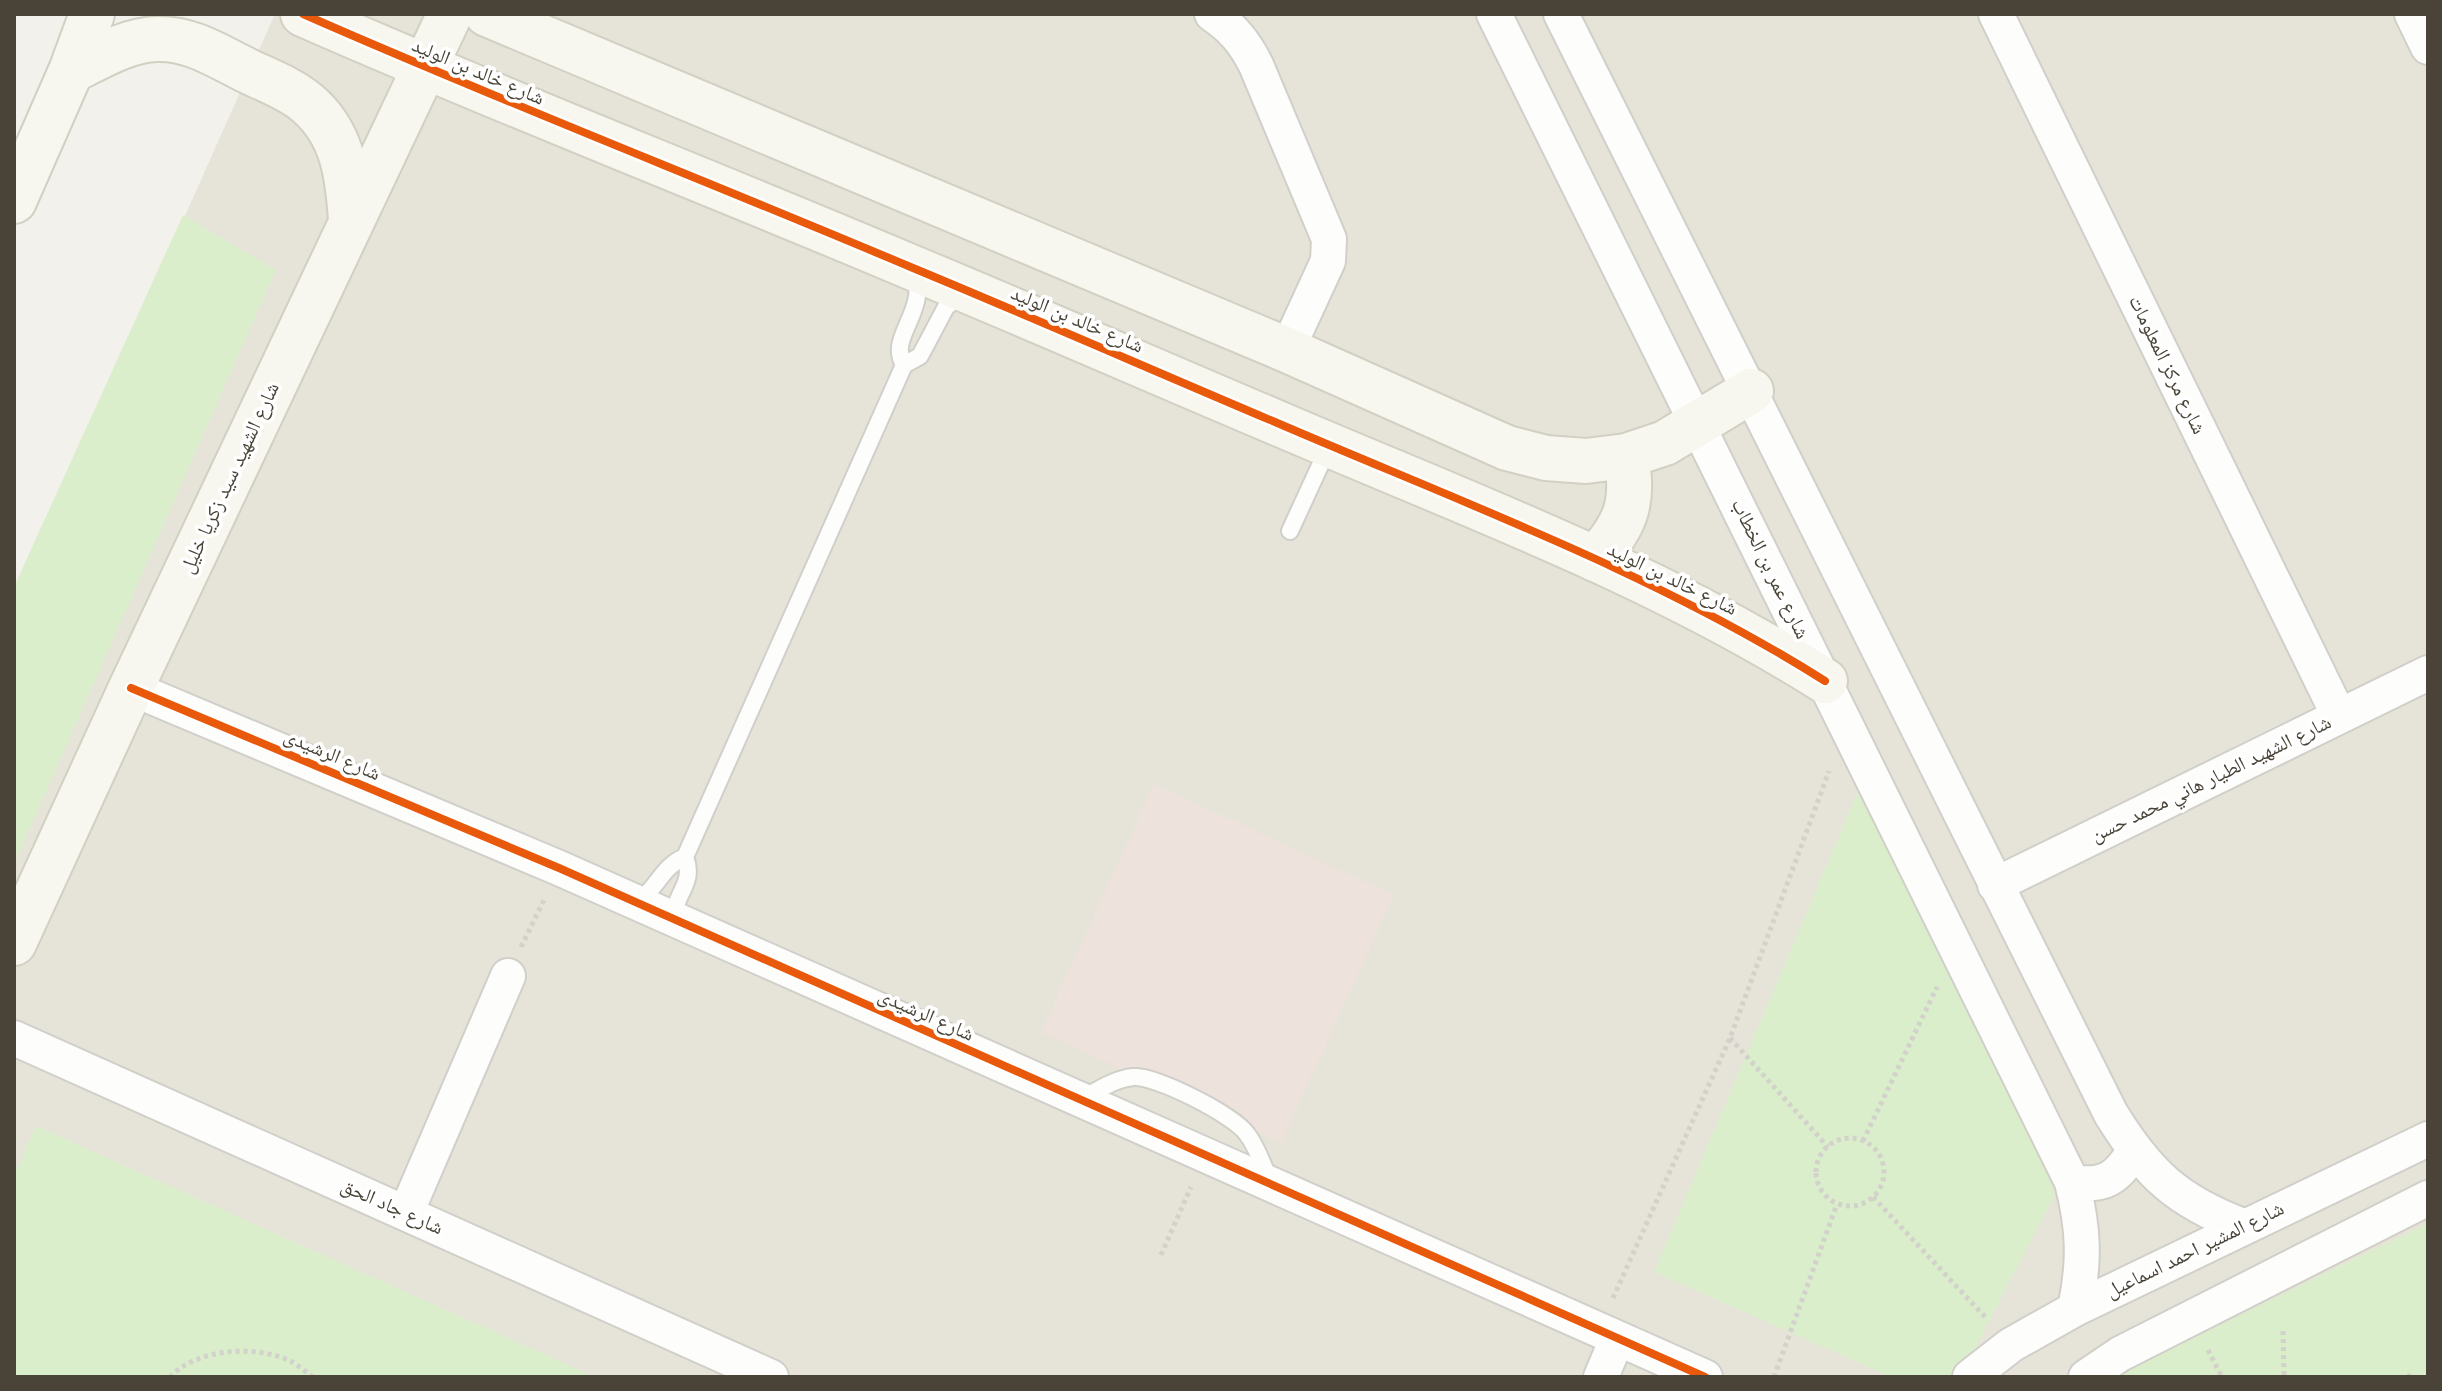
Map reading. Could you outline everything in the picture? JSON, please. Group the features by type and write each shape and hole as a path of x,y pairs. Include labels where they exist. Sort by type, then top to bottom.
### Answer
{"street":[{"path":"14,201 71,71 92,14"},
{"name":"شارع خالد بن الوليد","path":"303,14 425,68 914,268 1595,559 1718,618 1825,681"},
{"name":"شارع الشهيد سيد زكريا خليل","path":"14,943 131,688 450,14"},
{"path":"487,14 1287,350 1507,448 1546,458 1586,461 1626,456 1665,443 1751,391"},
{"path":"1212,14 1229,26 1250,54 1329,239 1328,261 1287,350"},
{"name":"شارع عمر بن الخطاب","path":"1494,14 2072,1182 2081,1219 2083,1253 2075,1309"},
{"path":"1561,14 2111,1114 2134,1151 2162,1182 2211,1214 2243,1226"},
{"name":"شارع مركز المعلومات","path":"1996,14 2339,716"},
{"path":"2412,14 2428,47"},
{"path":"71,71 130,44 154,39 176,40 198,45 306,101 330,130 341,152 348,175 351,220"},
{"path":"1595,559 1615,537 1627,511 1631,482 1626,456"},
{"name":"شارع الشهيد الطيار هاني محمد حسن","path":"1995,885 2428,673"},
{"name":"شارع الرشيدى","path":"131,688 559,868 1705,1377"},
{"path":"406,1213 508,976"},
{"name":"شارع جاد الحق","path":"14,1038 771,1377"},
{"name":"شارع المشير احمد اسماعيل","path":"1970,1377 2014,1361 2075,1309 2428,1139"},
{"path":"2072,1182 2090,1185 2109,1180 2124,1168 2134,1151"},
{"path":"2086,1377 2120,1354 2428,1198"},
{"path":"1601,1377 1608,1335"}],"lane":[{"path":"904,365 899,346 919,294 914,268"},
{"path":"635,902 649,893 667,867 685,857 904,365 920,356 946,307 967,291"},
{"path":"1290,531 1329,445"},
{"path":"675,920 675,906 690,872 685,857"},
{"path":"1078,1100 1115,1082 1133,1077 1151,1078 1232,1118 1247,1133 1273,1187"}],"path":[{"path":"1608,1335 1730,1038 1847,724"},
{"path":"508,976 559,868"},
{"path":"1863,1141 1957,946"},
{"path":"1730,1038 1828,1147"},
{"path":"1844,1139 1863,1141 1880,1156 1883,1177 1873,1197 1856,1206 1837,1204 1827,1198 1816,1178 1820,1156 1828,1147 1844,1139"},
{"path":"1161,1255 1204,1156"},
{"path":"1873,1197 2014,1361"},
{"path":"1774,1377 1837,1204"},
{"path":"2283,1331 2284,1377"},
{"path":"170,1377 178,1369 213,1354 252,1351 290,1361 313,1377"}],"shaded area":[{"path":"275,14 2428,14 2428,1377 14,1377 14,599"},
{"path":"1154,784 1394,895 1281,1143 1041,1032"}],"green space":[{"path":"183,215 276,270 14,864 14,587"},
{"path":"1865,775 2057,1190 1960,1377 1891,1377 1654,1272"},
{"path":"36,1126 595,1377 16,1377 14,1176"},
{"path":"2428,1223 2428,1377 2114,1377"}],"cycle path":[{"path":"303,14 959,287 1559,542 1695,607 1825,681"},
{"path":"131,688 559,868 1705,1377"}]}
